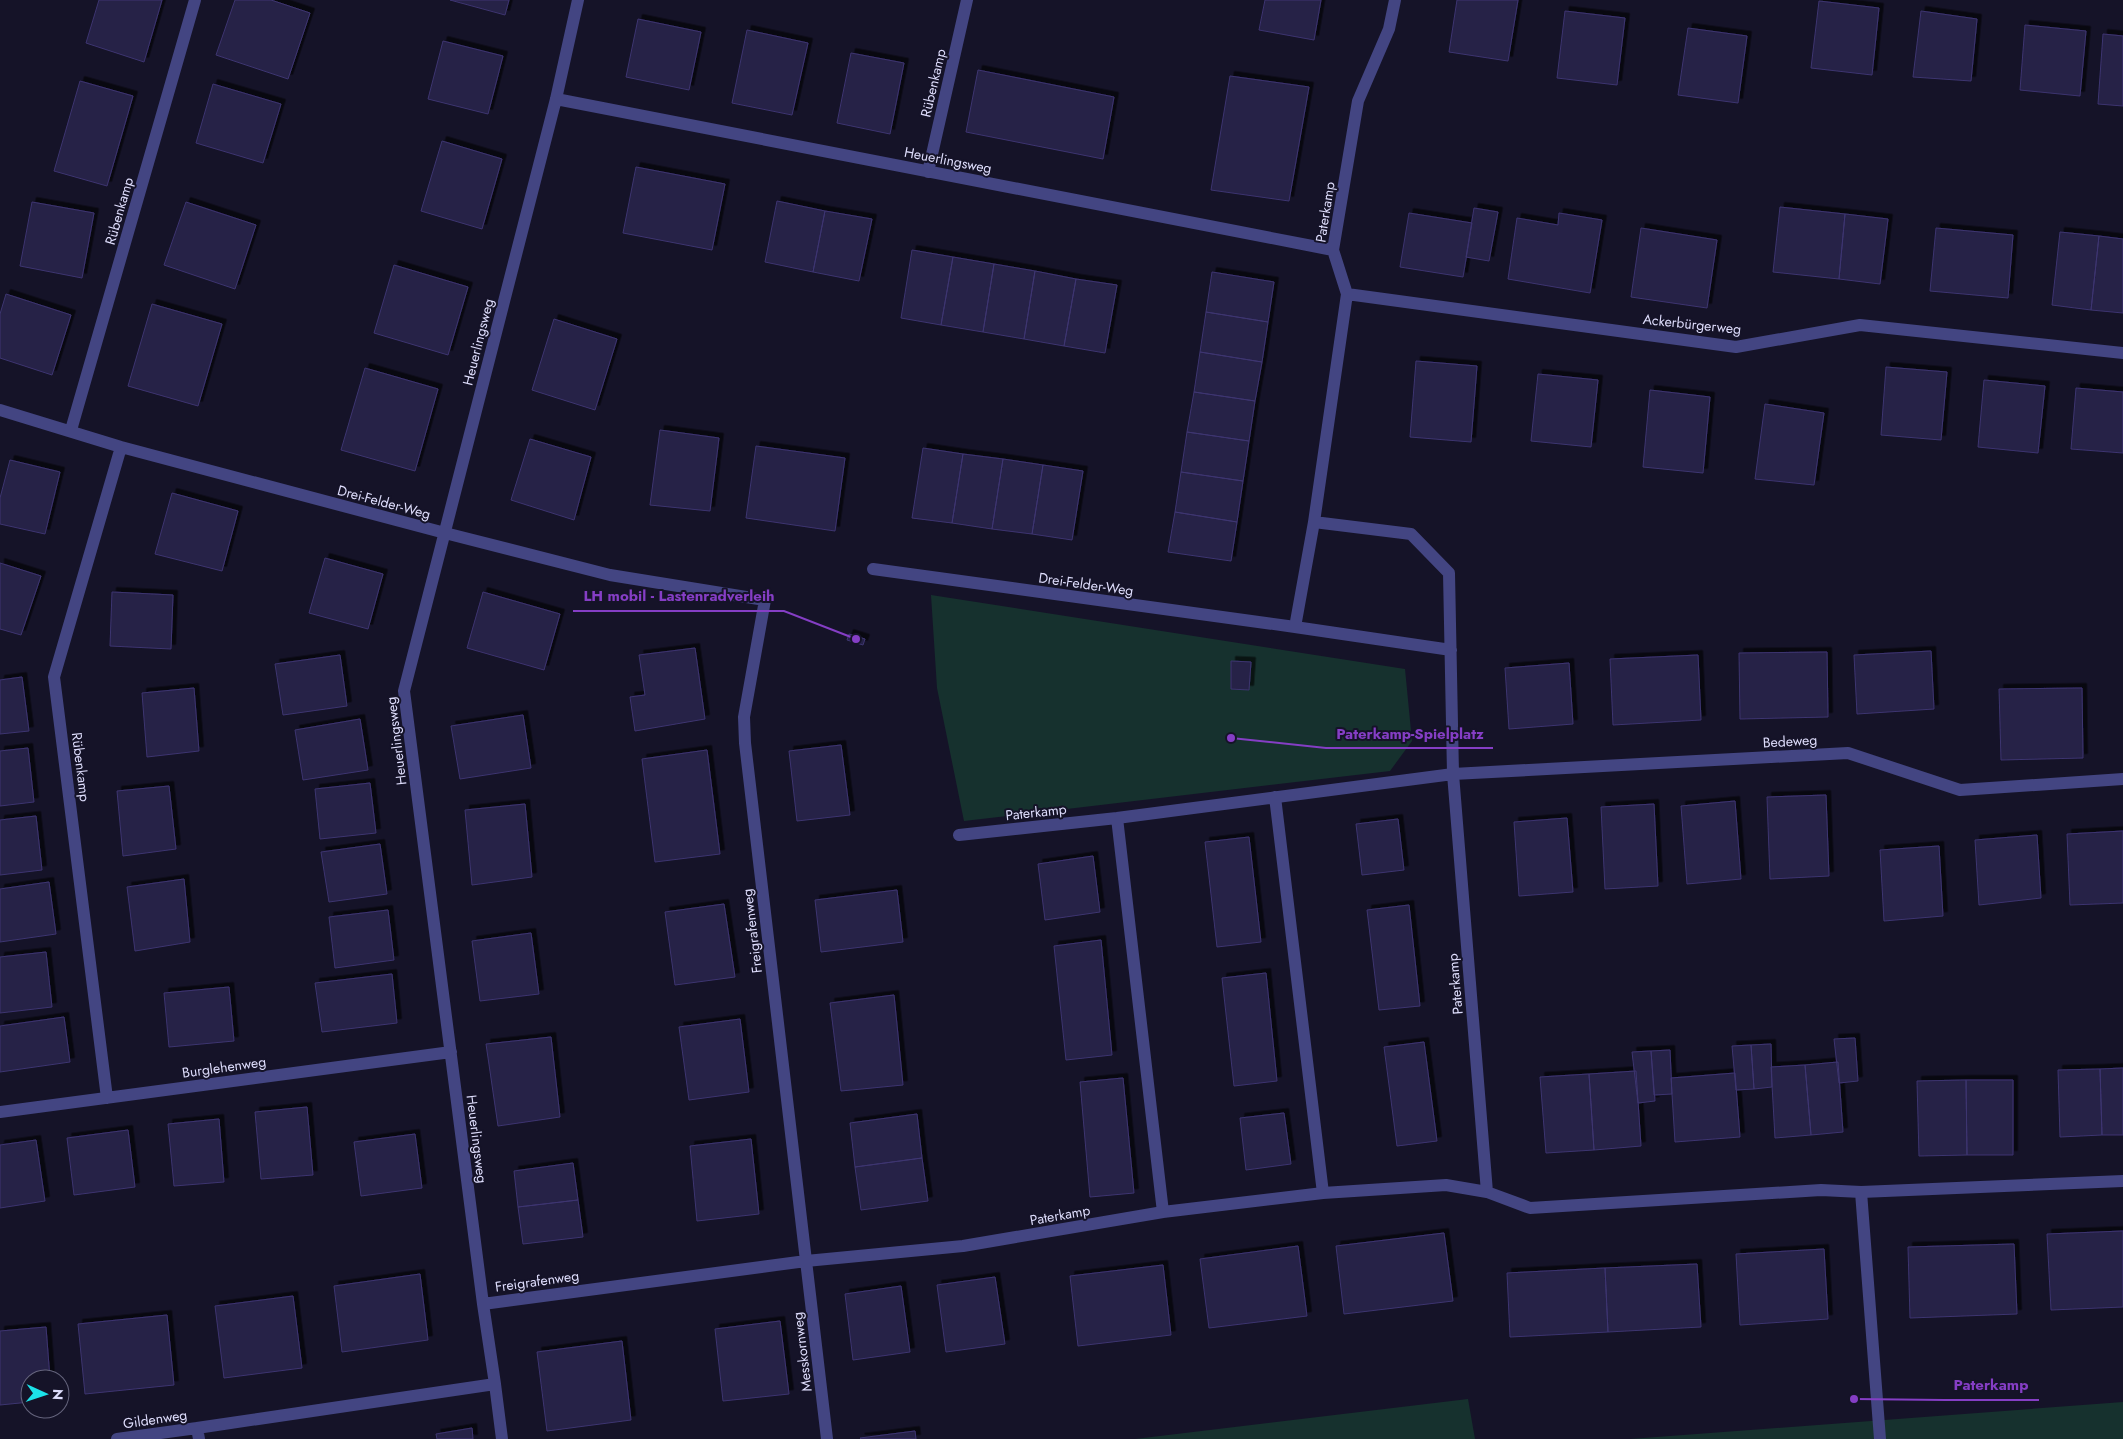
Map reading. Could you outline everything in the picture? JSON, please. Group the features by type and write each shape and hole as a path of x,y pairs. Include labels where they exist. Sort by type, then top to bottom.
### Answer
{"street":[{"name":"Rübenkamp","path":"71,430 195,0"},
{"name":"Heuerlingsweg","path":"483,1304 404,691 556,100 578,0"},
{"name":"Rübenkamp","path":"928,172 967,0"},
{"name":"Paterkamp","path":"1295,627 1314,522 1347,294 1333,250 1358,101 1389,29 1395,0"},
{"name":"Heuerlingsweg","path":"556,100 1333,250"},
{"name":"Ackerbürgerweg","path":"1347,294 1736,346 1860,325 2123,353"},
{"name":"Drei-Felder-Weg","path":"0,410 122,447 610,575 766,600"},
{"name":"Rübenkamp","path":"107,1098 54,677 122,447"},
{"name":"Paterkamp","path":"1314,522 1411,534 1449,573 1452,774 1487,1192"},
{"name":"Drei-Felder-Weg","path":"873,569 1295,627"},
{"name":"Freigrafenweg","path":"766,600 744,717 745,744 806,1261"},
{"path":"1295,627 1451,650"},
{"name":"Bedeweg","path":"1452,774 1848,753 1960,790 2123,779"},
{"name":"Paterkamp","path":"959,835 1117,818 1452,774"},
{"path":"1276,798 1323,1193"},
{"path":"1117,818 1163,1212"},
{"name":"Burglehenweg","path":"0,1112 451,1052"},
{"name":"Paterkamp","path":"963,1246 1163,1212 1323,1193 1446,1185 1487,1192 1530,1208 1821,1190 1861,1192 2123,1181"},
{"path":"1861,1192 1880,1439"},
{"name":"Freigrafenweg","path":"495,1384 483,1304 806,1261 963,1246"},
{"name":"Messkornweg","path":"806,1261 827,1439"},
{"path":"198,1434 495,1384 502,1439"},
{"name":"Gildenweg","path":"117,1439 198,1434"}],"green space":[{"path":"931,595 1405,669 1412,741 1390,771 964,821 937,688"},
{"path":"1468,1399 1475,1439 1135,1439"},
{"path":"2123,1402 2123,1439 1630,1439"}],"building":[{"path":"99,0 162,0 144,62 86,43"},
{"path":"235,0 271,0 310,13 288,79 216,55"},
{"path":"450,0 509,0 505,15"},
{"path":"1265,0 1321,0 1314,40 1259,30"},
{"path":"1457,0 1518,0 1508,61 1449,52"},
{"path":"1819,1 1879,8 1872,75 1811,68"},
{"path":"1565,11 1625,18 1617,85 1557,78"},
{"path":"1921,11 1977,19 1971,81 1913,77"},
{"path":"638,19 701,32 689,90 626,77"},
{"path":"2025,25 2086,31 2080,96 2020,90"},
{"path":"1688,28 1747,36 1738,103 1678,95"},
{"path":"747,30 808,43 792,115 732,103"},
{"path":"2103,34 2123,36 2123,106 2098,104"},
{"path":"443,41 503,56 488,114 428,99"},
{"path":"851,53 904,63 890,134 837,123"},
{"path":"978,70 1114,97 1103,159 966,132"},
{"path":"1230,76 1309,87 1289,201 1211,190"},
{"path":"80,81 133,96 107,186 54,171"},
{"path":"213,84 281,104 263,163 196,143"},
{"path":"442,141 502,159 482,229 421,211"},
{"path":"636,167 725,184 712,250 623,233"},
{"path":"777,201 825,211 813,272 765,262"},
{"path":"32,202 94,213 82,278 20,266"},
{"path":"186,202 256,225 235,289 164,265"},
{"path":"1780,207 1845,214 1839,279 1773,272"},
{"path":"1474,208 1498,212 1489,261 1466,257"},
{"path":"825,211 872,219 859,281 813,272"},
{"path":"1409,213 1472,223 1463,277 1400,267"},
{"path":"1559,213 1602,220 1590,293 1508,279 1517,218 1558,225"},
{"path":"1845,214 1888,219 1880,284 1839,279"},
{"path":"1641,228 1717,240 1707,308 1631,297"},
{"path":"1936,228 2013,235 2008,298 1930,291"},
{"path":"2060,232 2099,236 2091,310 2052,305"},
{"path":"2099,236 2123,239 2123,313 2091,310"},
{"path":"912,250 953,257 941,325 901,318"},
{"path":"953,257 994,264 983,332 941,325"},
{"path":"994,264 1035,271 1024,339 983,332"},
{"path":"394,265 468,287 448,355 374,333"},
{"path":"1035,271 1076,279 1064,346 1024,339"},
{"path":"1212,272 1274,282 1268,322 1206,312"},
{"path":"1076,279 1117,285 1105,353 1064,346"},
{"path":"6,294 71,315 52,375 0,358 0,314"},
{"path":"152,304 222,324 198,406 128,386"},
{"path":"1206,312 1268,322 1262,362 1200,352"},
{"path":"554,319 617,339 595,410 532,390"},
{"path":"1200,352 1262,362 1255,401 1194,392"},
{"path":"1416,361 1477,366 1471,442 1410,437"},
{"path":"1886,367 1947,372 1941,440 1881,435"},
{"path":"365,368 438,389 415,471 341,450"},
{"path":"1538,374 1598,380 1591,447 1531,441"},
{"path":"1984,380 2045,386 2038,453 1978,447"},
{"path":"2076,388 2123,392 2123,453 2071,449"},
{"path":"1650,390 1710,397 1703,473 1643,467"},
{"path":"1194,392 1255,401 1249,441 1187,432"},
{"path":"1765,404 1824,413 1814,485 1755,479"},
{"path":"660,430 719,438 710,511 650,505"},
{"path":"1187,432 1249,441 1243,481 1181,472"},
{"path":"530,439 591,457 574,520 511,500"},
{"path":"756,446 845,458 835,531 746,518"},
{"path":"923,448 963,454 952,523 912,518"},
{"path":"963,454 1003,459 992,529 952,523"},
{"path":"1003,459 1043,465 1032,534 992,529"},
{"path":"10,460 60,472 45,534 0,524 0,498"},
{"path":"1043,465 1083,471 1072,540 1032,534"},
{"path":"1181,472 1243,481 1237,522 1175,512"},
{"path":"172,493 238,511 222,571 155,554"},
{"path":"1175,512 1237,522 1231,561 1168,552"},
{"path":"325,558 383,574 368,629 309,613"},
{"path":"0,563 41,576 21,635 0,629"},
{"path":"112,592 173,595 171,649 110,646"},
{"path":"483,592 560,614 544,670 467,648"},
{"path":"849,634 865,639 863,645 847,640"},
{"path":"695,648 705,719 635,731 630,697 645,695 639,655"},
{"path":"1931,651 1934,709 1857,714 1854,655"},
{"path":"1827,652 1828,717 1740,719 1739,653"},
{"path":"340,655 347,706 283,715 275,664"},
{"path":"1698,655 1701,720 1613,725 1610,659"},
{"path":"1231,661 1251,662 1249,690 1231,689"},
{"path":"1569,663 1573,724 1509,729 1505,668"},
{"path":"22,677 29,731 0,734 0,680"},
{"path":"194,688 199,751 147,757 142,693"},
{"path":"2082,688 2083,758 2001,760 1999,689"},
{"path":"523,715 531,768 460,779 451,726"},
{"path":"360,719 368,770 303,780 295,730"},
{"path":"841,745 850,815 797,821 789,751"},
{"path":"28,748 34,802 0,806 0,751"},
{"path":"707,750 720,854 655,862 642,759"},
{"path":"370,783 376,833 320,839 315,789"},
{"path":"169,786 176,849 123,856 117,791"},
{"path":"1826,795 1829,876 1770,879 1767,797"},
{"path":"1735,801 1741,879 1687,884 1681,806"},
{"path":"525,804 532,877 472,885 465,810"},
{"path":"1654,804 1658,886 1605,889 1601,807"},
{"path":"36,816 42,870 0,875 0,820"},
{"path":"1567,818 1573,892 1519,896 1514,822"},
{"path":"1398,819 1404,870 1362,875 1356,824"},
{"path":"2123,831 2123,903 2070,905 2067,834"},
{"path":"2037,835 2041,898 1979,905 1975,840"},
{"path":"1249,837 1261,942 1217,947 1205,842"},
{"path":"380,844 387,894 329,902 321,852"},
{"path":"1939,846 1943,916 1884,921 1880,850"},
{"path":"1093,856 1100,912 1045,920 1038,864"},
{"path":"184,879 190,942 135,951 127,887"},
{"path":"49,882 56,934 0,942 0,889"},
{"path":"897,890 903,942 821,952 815,900"},
{"path":"724,904 735,977 675,985 665,912"},
{"path":"1409,905 1420,1006 1379,1010 1367,910"},
{"path":"388,910 394,960 335,968 329,917"},
{"path":"531,933 539,994 480,1001 472,941"},
{"path":"1101,940 1112,1055 1066,1060 1054,946"},
{"path":"46,952 52,1007 0,1013 0,957"},
{"path":"1266,973 1277,1081 1234,1086 1222,978"},
{"path":"392,974 397,1023 322,1032 315,983"},
{"path":"229,987 234,1041 169,1047 164,993"},
{"path":"894,995 903,1085 841,1091 830,1003"},
{"path":"64,1017 70,1062 0,1072 0,1026"},
{"path":"740,1019 749,1092 689,1100 679,1027"},
{"path":"551,1037 560,1117 498,1126 486,1044"},
{"path":"1855,1038 1858,1081 1839,1083 1834,1039"},
{"path":"1424,1042 1437,1141 1397,1146 1384,1047"},
{"path":"1771,1044 1772,1087 1754,1089 1751,1045"},
{"path":"1751,1045 1754,1089 1736,1090 1732,1046"},
{"path":"1670,1050 1672,1094 1654,1095 1651,1051"},
{"path":"1651,1051 1655,1101 1638,1103 1632,1052"},
{"path":"1838,1062 1843,1132 1811,1135 1805,1065"},
{"path":"1805,1065 1811,1135 1775,1138 1771,1067"},
{"path":"2123,1068 2123,1135 2102,1135 2100,1069"},
{"path":"2100,1069 2102,1135 2060,1137 2058,1070"},
{"path":"1636,1071 1641,1146 1594,1150 1589,1074"},
{"path":"1735,1073 1740,1137 1675,1142 1671,1078"},
{"path":"1589,1074 1594,1150 1546,1153 1540,1077"},
{"path":"1123,1078 1134,1193 1090,1197 1080,1082"},
{"path":"1966,1080 1967,1155 1919,1156 1917,1081"},
{"path":"1966,1080 2013,1080 2013,1155 1967,1155"},
{"path":"307,1107 313,1175 261,1179 255,1112"},
{"path":"1284,1113 1291,1164 1246,1170 1240,1118"},
{"path":"917,1114 922,1158 855,1167 850,1123"},
{"path":"219,1119 224,1182 174,1186 168,1124"},
{"path":"128,1130 135,1187 74,1195 67,1138"},
{"path":"415,1134 422,1188 361,1196 354,1142"},
{"path":"751,1139 759,1214 697,1221 690,1146"},
{"path":"36,1140 45,1201 0,1208 0,1145"},
{"path":"922,1158 928,1201 861,1210 855,1167"},
{"path":"573,1163 578,1200 518,1207 514,1171"},
{"path":"578,1200 583,1237 523,1244 518,1207"},
{"path":"2123,1231 2123,1307 2051,1310 2047,1234"},
{"path":"1444,1233 1453,1301 1344,1314 1336,1246"},
{"path":"2014,1244 2017,1314 1910,1318 1908,1247"},
{"path":"1298,1246 1307,1316 1209,1328 1200,1259"},
{"path":"1824,1249 1828,1319 1740,1325 1736,1254"},
{"path":"1697,1264 1701,1327 1608,1332 1605,1268"},
{"path":"1163,1265 1171,1335 1078,1346 1070,1276"},
{"path":"1605,1268 1608,1332 1510,1337 1507,1273"},
{"path":"420,1274 428,1340 342,1352 334,1286"},
{"path":"995,1277 1005,1344 946,1352 937,1285"},
{"path":"901,1286 910,1352 853,1360 845,1294"},
{"path":"293,1296 302,1368 224,1378 215,1306"},
{"path":"167,1315 174,1385 85,1394 78,1324"},
{"path":"780,1321 789,1394 723,1401 715,1329"},
{"path":"46,1327 49,1369 20,1369 20,1403 0,1405 0,1331"},
{"path":"622,1341 631,1420 547,1431 537,1352"},
{"path":"472,1428 473,1439 437,1439 436,1434"},
{"path":"915,1431 916,1439 860,1438"}],"place":[{"name":"LH mobil - Lastenradverleih","path":"856,639"},
{"name":"Paterkamp-Spielplatz","path":"1231,738"},
{"name":"Paterkamp","path":"1854,1399"}]}
